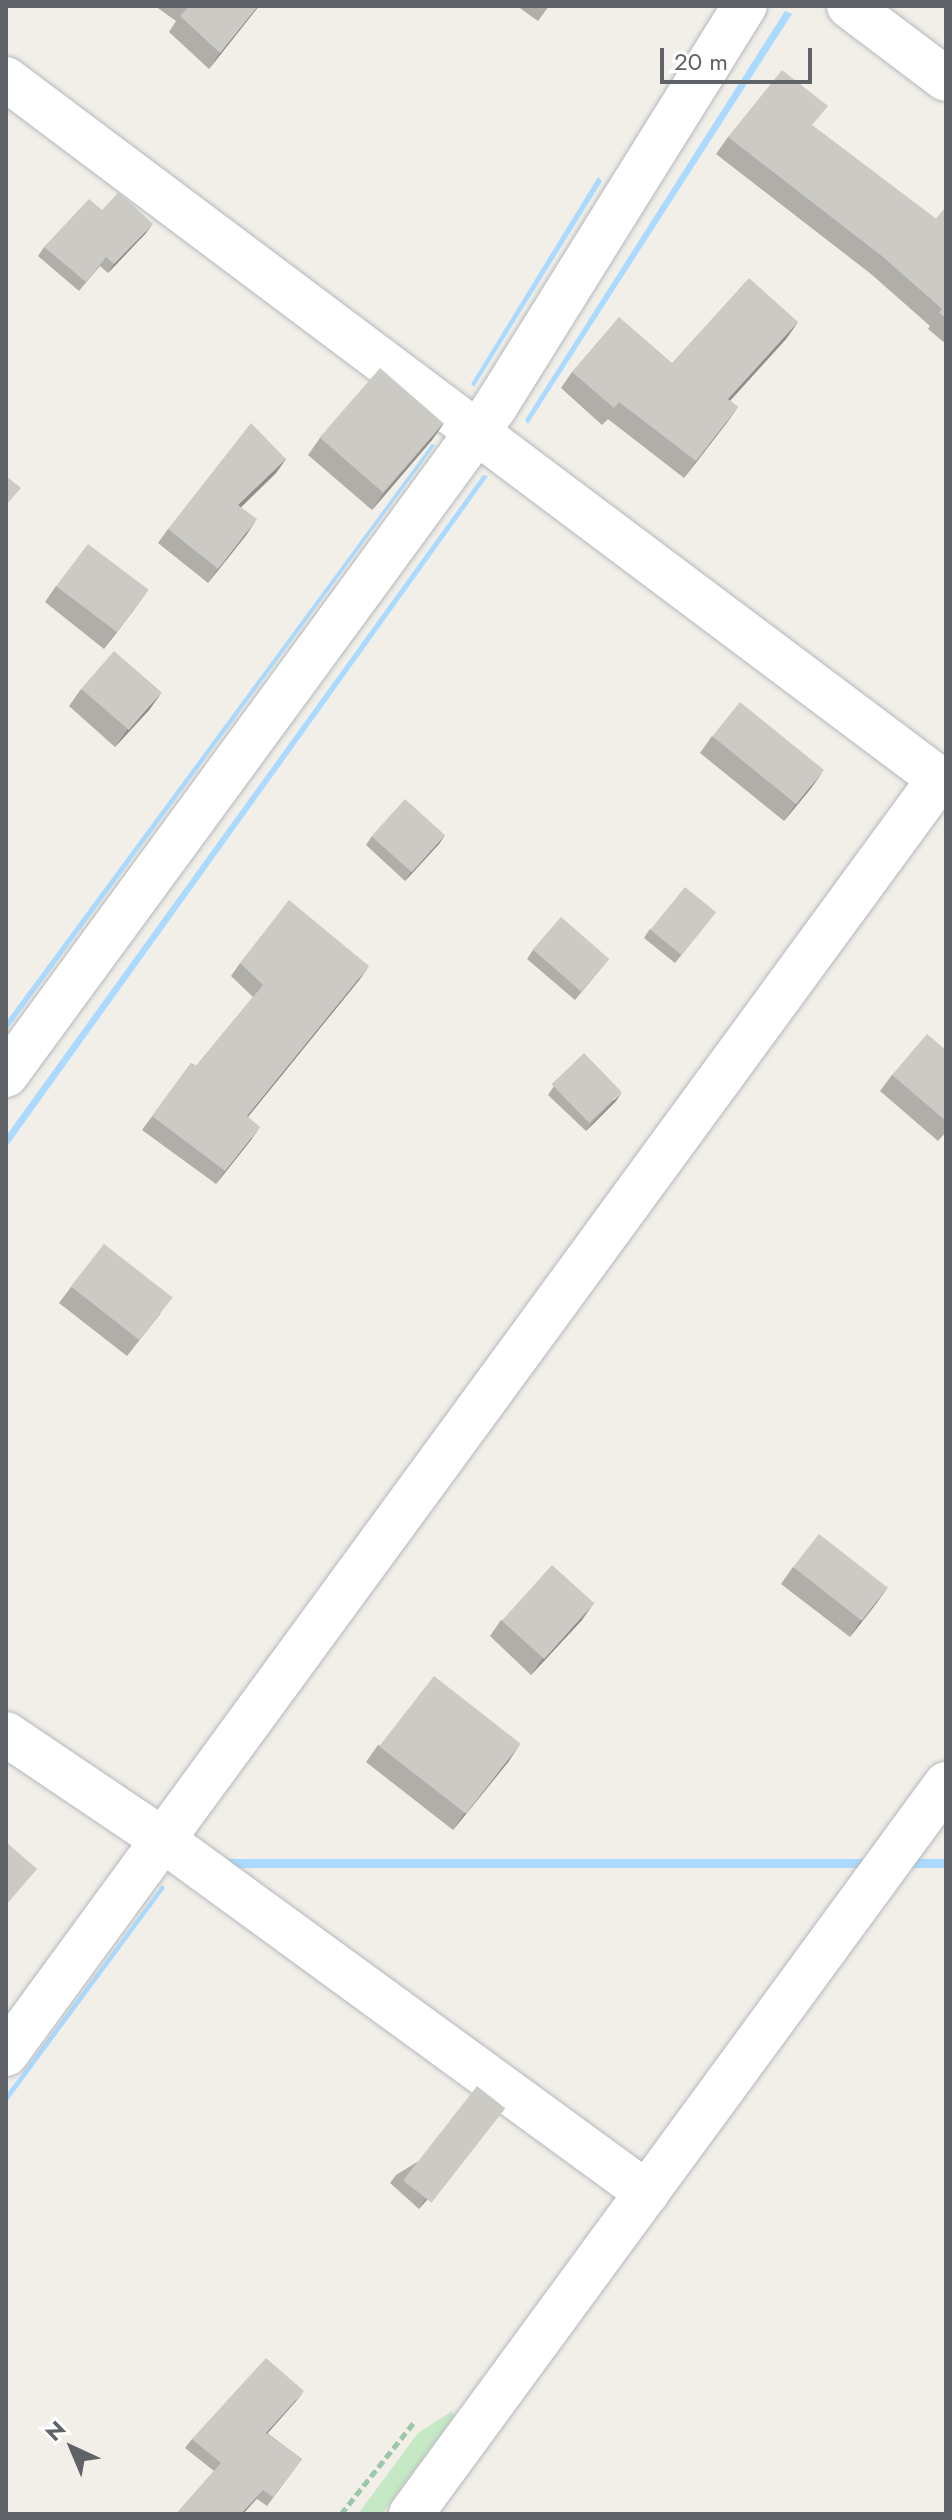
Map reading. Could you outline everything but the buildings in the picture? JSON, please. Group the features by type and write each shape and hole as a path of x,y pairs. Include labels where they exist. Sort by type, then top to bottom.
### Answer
{"street":[{"path":"6,1075 477,432 745,6"},
{"path":"849,6 946,79"},
{"path":"6,2054 943,782 477,432 9,89"},
{"path":"6,1734 163,1840 647,2193"},
{"path":"411,2514 946,1784"}],"path":[{"path":"341,2514 391,2447"}],"green space":[{"path":"452,2411 454,2416 382,2514 358,2514 418,2433"}],"water":[{"path":"785,11 792,14 528,424 525,420"},
{"path":"598,177 602,181 474,387 471,384"},
{"path":"432,444 435,445 6,1031 6,1022"},
{"path":"483,475 488,476 6,1148 6,1136"},
{"path":"132,1859 946,1859 946,1868 132,1868"},
{"path":"162,1885 165,1888 6,2103 6,2095"}]}
